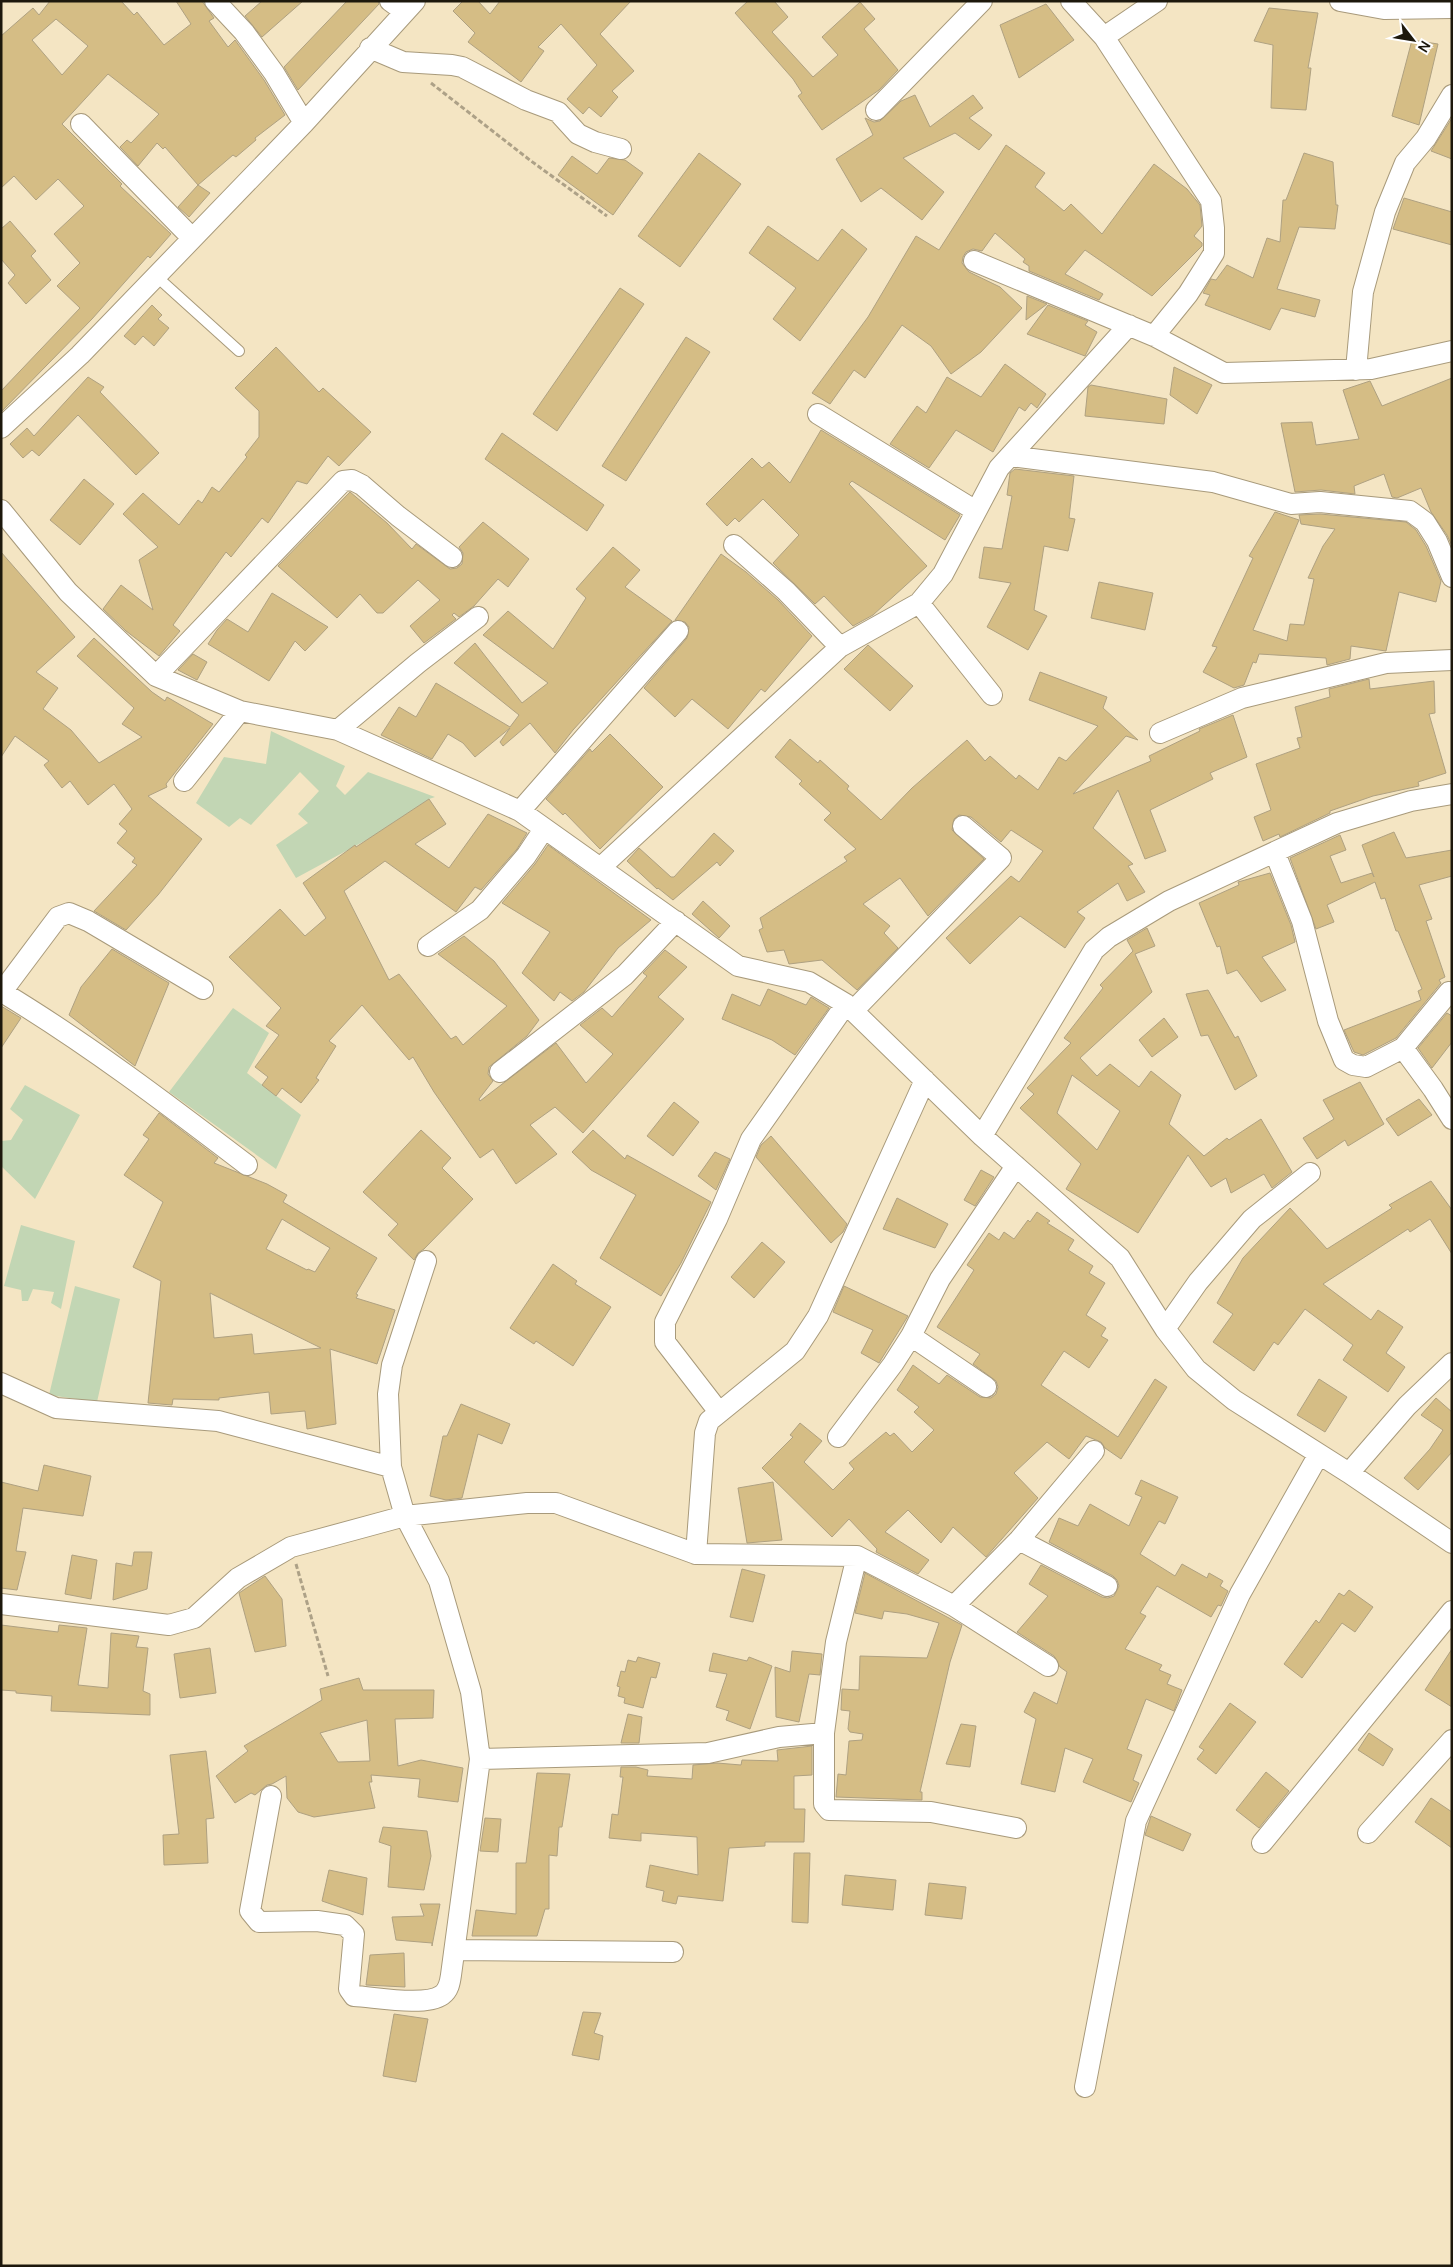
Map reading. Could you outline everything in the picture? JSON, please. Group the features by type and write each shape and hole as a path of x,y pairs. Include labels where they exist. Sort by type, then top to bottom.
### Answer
{"street":[{"path":"215,1 244,32 274,73 304,123"},
{"path":"876,110 982,1"},
{"path":"1071,1 1104,37 1211,201 1214,253 1188,294 1154,336"},
{"path":"1104,37 1157,1"},
{"path":"1340,1 1384,9 1452,8"},
{"path":"1,428 80,355 304,123 370,48 404,5"},
{"path":"370,48 403,62 462,67 526,100 558,112 578,134 621,149"},
{"path":"1356,370 1363,292 1385,212 1405,163 1426,138 1452,95"},
{"path":"81,124 192,238"},
{"path":"974,261 1154,336 1224,373 1371,369 1452,351"},
{"path":"600,868 840,647 919,603 943,574 999,468 1129,325"},
{"path":"818,414 976,511"},
{"path":"1010,456 1213,482 1290,504 1320,502 1410,511 1425,522 1437,541 1452,577"},
{"path":"156,676 343,481 352,480 362,485 398,516 452,557"},
{"path":"1,510 68,592 156,676 240,712 338,730 520,811 738,966 809,982 849,1007 982,1136 1120,1258 1165,1329 1196,1368 1234,1400 1349,1473 1452,1543"},
{"path":"734,545 786,591 840,647"},
{"path":"919,603 992,695"},
{"path":"338,730 418,663 478,617"},
{"path":"520,811 678,630"},
{"path":"1160,733 1242,698 1386,663 1452,660"},
{"path":"184,780 240,712"},
{"path":"982,1136 1094,950 1109,937 1170,901 1337,823 1412,801 1452,794"},
{"path":"719,1412 665,1342 665,1322 717,1219 751,1139 849,1007 1001,858 963,826"},
{"path":"428,946 480,910 526,856 544,829"},
{"path":"1275,853 1302,921 1328,1021 1344,1060 1353,1065 1366,1067 1403,1048 1449,992"},
{"path":"203,989 88,921 69,913 58,917 2,993 62,1028 134,1079 247,1165"},
{"path":"500,1072 625,975 676,921"},
{"path":"1403,1048 1452,1119"},
{"path":"696,1554 705,1433 709,1421 795,1350 818,1316 925,1080"},
{"path":"838,1438 893,1364 911,1336 940,1279 1016,1166"},
{"path":"1165,1329 1198,1282 1252,1218 1310,1174"},
{"path":"272,1796 250,1911 254,1918 259,1922 317,1921 345,1925 354,1934 349,1989 354,1996 429,2000 442,1996 448,1989 480,1759 471,1692 438,1581 405,1516 391,1467 388,1394 392,1366 426,1261"},
{"path":"911,1336 986,1387"},
{"path":"1349,1473 1408,1406 1452,1363"},
{"path":"1,1383 56,1408 218,1421 391,1467"},
{"path":"954,1606 1019,1540 1094,1451"},
{"path":"1085,2087 1136,1821 1240,1594 1319,1454"},
{"path":"1,1604 169,1625 194,1618 238,1578 291,1546 405,1516 527,1503 556,1503 696,1554 857,1556 954,1606 1048,1666"},
{"path":"1019,1540 1107,1586"},
{"path":"857,1556 836,1642 824,1733 824,1804 829,1810 931,1812 1016,1828"},
{"path":"1262,1843 1452,1611"},
{"path":"480,1759 708,1753 779,1737 824,1733"},
{"path":"1368,1833 1452,1740"},
{"path":"454,1950 673,1952"}],"lane":[{"path":"156,276 239,351"}],"path":[{"path":"403,62 607,216"},
{"path":"291,1546 328,1676"}],"green space":[{"path":"271,731 345,766 336,786 345,795 368,772 435,797 429,799 370,838 296,878 276,845 308,823 298,814 319,791 300,772 251,825 240,818 229,827 196,803 224,757 266,764"},
{"path":"233,1008 269,1033 247,1073 301,1115 276,1169 169,1092"},
{"path":"25,1085 80,1115 35,1199 1,1166 1,1141 11,1140 23,1120 10,1109"},
{"path":"21,1225 75,1241 61,1309 51,1303 54,1292 33,1289 28,1301 22,1301 21,1290 4,1286"},
{"path":"75,1286 120,1299 97,1402 49,1395"}],"building":[{"path":"50,1 121,1 134,15 137,12 164,45 191,24 176,1 202,1 214,18 209,21 228,47 235,40 264,80 285,115 255,138 256,140 236,157 233,155 198,185 165,147 163,149 157,143 138,166 120,147 127,140 131,143 159,114 108,74 62,124 122,184 120,186 171,234 150,258 148,256 92,319 1,412 1,391 80,308 57,286 80,263 54,234 84,206 58,179 36,200 14,176 1,188 1,36 33,8 39,15","holes":["56,19 88,46 62,75 32,40"]},
{"path":"262,1 303,1 262,37 245,16"},
{"path":"347,1 378,1 379,4 298,90 284,67"},
{"path":"463,1 478,1 490,14 500,1 631,1 600,34 634,71 612,91 618,97 601,117 589,107 583,114 567,99 597,65 561,24 538,47 544,51 521,82 468,42 475,33 453,11"},
{"path":"748,1 774,1 788,17 772,32 813,77 838,55 822,37 860,2 875,19 864,29 898,70 879,90 822,130 798,96 802,93 793,79 735,13"},
{"path":"1046,4 1074,40 1019,78 1000,25"},
{"path":"1269,8 1318,13 1308,68 1311,68 1306,110 1271,108 1273,45 1254,41"},
{"path":"1412,40 1438,44 1419,125 1392,116"},
{"path":"915,95 930,127 973,95 983,108 969,118 992,135 979,150 955,133 903,158 944,192 922,220 881,188 861,202 836,159 873,135 865,118 874,122 880,121 901,101"},
{"path":"1452,118 1452,159 1431,151"},
{"path":"1006,145 1045,173 1035,187 1064,211 1071,204 1102,234 1154,164 1187,189 1200,205 1202,226 1194,236 1202,243 1202,246 1152,296 1085,250 1065,274 1103,294 1099,300 1029,271 1029,266 1023,262 1025,259 995,233 982,251 973,249 966,252 962,263 969,272 1000,287 1022,308 981,352 951,374 931,346 902,325 865,378 854,370 830,404 812,393 868,317 916,236 939,250"},
{"path":"699,153 741,184 680,267 638,236"},
{"path":"1304,153 1333,162 1336,205 1338,205 1335,229 1299,227 1277,289 1320,300 1315,317 1281,308 1270,330 1205,305 1210,295 1203,293 1211,279 1216,280 1227,265 1253,278 1267,238 1280,242 1283,200 1286,200"},
{"path":"572,156 597,174 609,158 625,160 643,173 613,215 558,175"},
{"path":"198,185 210,193 189,217 178,207"},
{"path":"1404,198 1452,212 1452,245 1393,229"},
{"path":"10,221 36,251 31,256 51,280 26,304 8,283 15,275 1,259 1,229"},
{"path":"768,226 818,261 842,229 867,249 800,341 773,319 796,288 749,253"},
{"path":"620,288 644,304 557,431 533,414"},
{"path":"1027,296 1047,304 1026,320"},
{"path":"152,305 162,315 158,319 169,328 154,346 143,336 135,345 124,336"},
{"path":"1048,305 1088,321 1085,325 1097,332 1085,356 1027,334"},
{"path":"686,337 710,352 626,481 602,466"},
{"path":"276,347 319,392 323,388 371,432 339,466 328,456 307,484 297,481 268,523 262,518 231,557 226,552 173,625 180,631 159,656 126,631 103,609 121,585 153,610 139,560 158,547 123,514 143,493 179,525 198,500 202,503 212,487 219,492 247,457 245,455 259,437 259,411 235,388"},
{"path":"1005,364 1046,394 1037,408 1031,403 1025,411 1019,407 993,452 956,430 929,468 890,444 917,406 926,413 947,377 981,397"},
{"path":"1174,367 1212,385 1197,414 1170,395"},
{"path":"88,377 104,387 100,392 159,453 136,475 78,415 39,456 32,450 23,458 10,444 27,428 34,436"},
{"path":"1452,378 1452,546 1447,535 1431,512 1421,488 1397,498 1392,497 1384,474 1354,486 1355,494 1321,490 1295,492 1281,423 1312,422 1316,445 1359,439 1343,390 1370,381 1382,406"},
{"path":"1091,385 1167,399 1164,424 1085,416 1088,387"},
{"path":"821,430 960,515 945,540 852,481 849,484 927,566 873,615 853,626 824,596 815,604 773,563 799,535 763,499 739,522 735,518 727,526 706,504 752,458 762,468 769,462 790,483"},
{"path":"502,433 604,505 587,531 485,459"},
{"path":"1015,469 1074,476 1069,518 1075,519 1068,551 1044,546 1034,610 1047,616 1028,650 987,627 1011,583 979,578 984,547 1002,549 1012,496 1007,495 1010,473"},
{"path":"84,479 114,504 80,545 50,520"},
{"path":"350,492 387,523 412,549 416,544 450,569 457,568 462,564 463,553 459,547 483,522 529,559 508,587 498,579 474,606 459,617 454,613 452,615 456,619 424,643 410,626 440,600 418,580 383,613 377,613 360,594 337,618 278,566"},
{"path":"1275,512 1299,520 1253,630 1287,641 1290,624 1304,625 1314,579 1308,578 1323,546 1335,529 1301,524 1299,515 1320,514 1406,522 1416,530 1426,546 1441,581 1436,602 1399,592 1386,651 1351,646 1350,659 1327,665 1326,658 1259,654 1256,663 1253,662 1244,685 1234,688 1203,672 1217,647 1212,646 1253,558 1249,556"},
{"path":"613,547 640,570 625,587 672,621 573,730 555,753 530,723 503,746 500,742 510,728 475,757 463,743 448,734 432,759 381,735 399,707 416,717 436,683 510,727 519,715 454,663 475,643 522,703 548,683 483,635 508,611 553,649 586,598 576,589"},
{"path":"1,552 75,637 36,672 58,688 43,709 71,730 99,763 142,737 122,724 134,708 77,656 94,638 152,692 165,701 167,697 213,724 166,784 167,787 148,796 202,839 158,895 126,930 94,911 137,865 132,862 135,858 117,843 127,831 119,824 132,809 114,784 88,805 70,781 62,788 44,765 49,761 15,736 1,757"},
{"path":"721,554 746,572 778,600 812,636 765,692 761,689 728,729 692,699 675,717 644,688 687,638 689,627 685,622 675,620"},
{"path":"1099,582 1153,593 1145,630 1091,618"},
{"path":"272,593 328,627 305,651 295,641 269,681 208,644 227,619 248,632"},
{"path":"868,645 913,686 890,711 844,669"},
{"path":"193,654 207,662 197,680 178,670"},
{"path":"1040,672 1107,697 1103,708 1138,740 1126,736 1073,794 1151,761 1149,756 1200,731 1199,729 1233,715 1247,757 1210,773 1213,779 1150,810 1166,851 1145,859 1118,790 1093,828 1133,864 1128,866 1145,892 1127,901 1118,883 1077,912 1085,918 1065,948 1020,916 970,964 946,938 1011,876 1019,882 1043,851 1011,830 1001,842 971,817 959,815 954,819 952,830 984,859 928,916 900,878 863,904 890,926 884,933 898,948 857,990 822,960 789,964 784,950 767,952 759,930 763,928 760,918 847,861 844,857 856,849 824,820 831,813 799,784 802,781 775,757 790,739 818,763 820,760 849,786 847,789 881,820 912,788 967,740 985,761 990,756 1016,779 1019,775 1038,790 1059,757 1066,761 1098,726 1029,700"},
{"path":"1369,679 1370,689 1434,681 1435,713 1429,714 1446,773 1418,782 1419,786 1373,796 1330,811 1330,813 1280,837 1279,834 1263,841 1254,817 1271,810 1256,764 1300,748 1297,738 1302,737 1295,707 1330,697 1329,689"},
{"path":"610,734 663,787 600,849 565,813 563,815 546,799 590,749 592,752"},
{"path":"429,799 446,824 415,844 449,868 488,814 527,833 517,849 481,890 475,887 456,912 385,861 344,891 389,980 399,974 451,1039 456,1036 463,1045 507,1006 438,954 464,936 494,961 539,1020 527,1036 489,1067 488,1074 493,1081 479,1099 480,1101 556,1043 586,1083 613,1054 580,1025 602,1008 612,1017 647,976 643,973 665,950 687,967 658,997 684,1019 583,1133 555,1107 530,1125 557,1154 516,1184 493,1149 480,1158 434,1092 413,1057 409,1060 362,1005 329,1041 336,1046 316,1078 319,1080 301,1103 282,1088 276,1096 262,1085 268,1077 255,1067 279,1035 266,1026 281,1008 229,957 280,909 305,936 326,918 303,883 355,845 356,847"},
{"path":"1394,832 1406,858 1452,850 1452,876 1419,885 1432,919 1426,921 1445,977 1439,980 1441,983 1396,1038 1363,1055 1354,1052 1344,1030 1421,1000 1418,991 1422,989 1398,931 1396,931 1385,898 1381,899 1375,882 1327,905 1334,922 1316,929 1290,858 1340,835 1346,850 1330,856 1341,883 1372,873 1374,877 1362,845"},
{"path":"714,833 734,851 720,866 717,862 673,900 657,889 627,861 639,848 671,877 674,877"},
{"path":"548,845 651,920 618,948 584,992 572,1001 560,992 554,1001 522,973 550,932 502,903 535,864"},
{"path":"1270,873 1291,925 1295,942 1262,957 1286,990 1261,1002 1237,970 1227,974 1220,946 1217,947 1199,903 1239,885 1238,882"},
{"path":"703,901 730,926 719,938 692,914"},
{"path":"1147,928 1155,946 1135,954 1152,992 1080,1058 1097,1076 1110,1064 1139,1087 1151,1071 1181,1095 1169,1124 1204,1156 1227,1138 1229,1140 1261,1119 1292,1172 1272,1188 1264,1174 1231,1193 1226,1178 1211,1187 1188,1155 1138,1233 1066,1189 1081,1164 1020,1108 1034,1094 1027,1088 1071,1043 1064,1038 1103,988 1100,985 1133,951 1127,940","holes":["1072,1075 1120,1111 1097,1150 1057,1113"]},
{"path":"112,949 169,983 135,1066 69,1015 81,987"},
{"path":"768,989 806,1005 811,997 829,1008 795,1055 772,1040 722,1019 732,994 760,1006"},
{"path":"1208,990 1235,1038 1238,1036 1257,1076 1235,1090 1208,1035 1201,1036 1186,994"},
{"path":"1,1006 21,1018 1,1048"},
{"path":"1447,1013 1452,1016 1452,1042 1432,1068 1418,1048"},
{"path":"1164,1018 1178,1037 1152,1057 1139,1040"},
{"path":"1360,1082 1384,1124 1348,1146 1345,1140 1317,1159 1303,1138 1334,1119 1323,1100"},
{"path":"1419,1099 1432,1115 1398,1136 1386,1119"},
{"path":"674,1102 699,1122 673,1156 647,1136"},
{"path":"159,1113 218,1158 214,1163 267,1184 287,1195 283,1202 377,1258 356,1294 358,1295 356,1298 395,1310 377,1364 330,1349 336,1424 307,1429 305,1411 271,1414 269,1392 219,1398 219,1400 173,1399 172,1405 148,1403 161,1281 133,1267 163,1202 124,1175 149,1139 143,1135","holes":["282,1219 330,1248 315,1272 307,1270 266,1249","210,1293 250,1313 321,1348 254,1354 252,1334 214,1338"]},
{"path":"421,1130 451,1158 442,1168 473,1199 418,1253 414,1260 388,1235 398,1224 363,1192"},
{"path":"593,1130 625,1159 627,1155 711,1202 681,1263 661,1296 600,1258 636,1195 591,1170 572,1152"},
{"path":"771,1136 847,1224 843,1232 831,1243 756,1157 761,1145"},
{"path":"715,1152 730,1159 716,1190 698,1176"},
{"path":"981,1170 994,1177 975,1206 964,1200"},
{"path":"1431,1181 1452,1210 1452,1254 1430,1219 1410,1232 1408,1229 1323,1284 1371,1320 1378,1310 1403,1327 1386,1353 1405,1367 1388,1392 1343,1360 1353,1345 1305,1309 1278,1345 1274,1342 1254,1371 1213,1342 1233,1314 1217,1303 1243,1258 1290,1208 1327,1249 1392,1208 1389,1205"},
{"path":"897,1198 948,1224 935,1248 883,1229"},
{"path":"1037,1212 1050,1221 1047,1223 1074,1240 1068,1250 1093,1266 1089,1273 1105,1283 1086,1315 1106,1328 1101,1336 1108,1340 1089,1368 1064,1351 1041,1385 1118,1437 1155,1379 1167,1387 1121,1459 1105,1448 1101,1442 1086,1436 1069,1459 1047,1442 1014,1473 1038,1498 986,1557 953,1527 941,1543 908,1510 885,1532 929,1560 918,1574 876,1552 877,1549 849,1519 832,1537 762,1468 793,1437 790,1435 800,1423 822,1441 804,1462 833,1490 854,1469 849,1463 886,1432 890,1436 894,1433 912,1452 934,1430 914,1412 919,1407 897,1390 913,1365 939,1384 947,1375 980,1397 991,1398 996,1394 998,1387 996,1381 973,1364 980,1354 937,1327 974,1270 967,1265 989,1233 999,1240 1004,1232 1014,1239 1028,1220 1030,1222"},
{"path":"762,1242 785,1262 754,1298 731,1277"},
{"path":"553,1264 577,1281 575,1284 611,1307 573,1366 536,1341 534,1344 510,1328"},
{"path":"844,1286 908,1316 879,1363 861,1353 873,1330 833,1312"},
{"path":"1319,1379 1347,1397 1325,1432 1297,1415"},
{"path":"1436,1398 1452,1412 1452,1452 1418,1490 1404,1478 1430,1449 1443,1430 1421,1415"},
{"path":"461,1404 510,1424 502,1444 478,1434 462,1498 446,1500 430,1496 443,1436 447,1436"},
{"path":"44,1465 91,1476 83,1516 23,1508 16,1551 26,1552 17,1590 1,1588 1,1482 38,1491"},
{"path":"1141,1480 1178,1497 1165,1524 1159,1521 1140,1554 1175,1576 1182,1564 1207,1578 1209,1573 1223,1581 1220,1586 1228,1591 1221,1606 1218,1605 1211,1617 1157,1586 1140,1613 1146,1616 1125,1649 1162,1665 1159,1670 1171,1675 1167,1684 1182,1690 1174,1711 1146,1699 1127,1749 1142,1755 1133,1780 1139,1783 1131,1802 1083,1782 1093,1759 1065,1748 1055,1792 1021,1784 1036,1719 1024,1712 1034,1692 1057,1704 1067,1672 1060,1667 1054,1656 1017,1632 1048,1596 1029,1584 1041,1565 1102,1597 1114,1596 1119,1586 1113,1576 1049,1542 1059,1518 1078,1526 1090,1504 1129,1526 1142,1497 1135,1494"},
{"path":"773,1482 782,1540 747,1543 738,1488"},
{"path":"134,1552 152,1552 147,1589 113,1600 116,1563 132,1566"},
{"path":"72,1555 97,1560 91,1599 65,1594"},
{"path":"742,1569 765,1575 753,1622 730,1617"},
{"path":"865,1573 962,1625 950,1662 920,1792 922,1792 922,1800 836,1797 838,1774 846,1775 849,1741 862,1740 863,1734 850,1732 848,1729 850,1711 841,1710 842,1689 859,1690 860,1656 927,1658 939,1623 907,1614 884,1611 882,1619 855,1613"},
{"path":"265,1576 282,1599 286,1646 255,1652 239,1593"},
{"path":"1349,1590 1373,1607 1355,1632 1342,1623 1302,1678 1284,1664 1316,1620 1319,1623 1339,1593 1344,1596"},
{"path":"1,1625 58,1632 59,1625 87,1628 78,1685 108,1688 111,1633 139,1636 136,1647 148,1648 143,1691 150,1694 150,1715 51,1711 52,1696 1,1690"},
{"path":"210,1648 216,1693 180,1698 174,1654"},
{"path":"1452,1649 1452,1707 1425,1690"},
{"path":"792,1651 822,1654 820,1675 809,1674 799,1722 776,1717 775,1667 790,1672"},
{"path":"713,1653 747,1661 749,1657 772,1666 750,1729 726,1720 729,1711 716,1707 727,1674 709,1671"},
{"path":"638,1657 660,1663 656,1678 651,1677 643,1708 624,1703 625,1698 618,1696 620,1687 617,1686 621,1671 625,1672 628,1660 636,1662"},
{"path":"359,1678 363,1690 434,1690 433,1718 395,1719 398,1766 421,1760 463,1768 458,1802 418,1797 420,1779 371,1775 372,1782 369,1782 375,1808 314,1817 298,1812 287,1798 286,1776 267,1785 255,1795 251,1793 235,1803 216,1776 248,1751 244,1746 322,1700 320,1689","holes":["367,1720 370,1761 338,1762 320,1733"]},
{"path":"1230,1703 1256,1722 1216,1774 1197,1759 1204,1750 1199,1747"},
{"path":"628,1714 642,1717 639,1743 621,1743"},
{"path":"961,1724 976,1726 970,1767 946,1764"},
{"path":"1369,1733 1393,1749 1383,1766 1358,1750"},
{"path":"812,1746 812,1775 794,1776 794,1809 805,1809 804,1842 765,1842 765,1846 729,1848 723,1901 678,1896 676,1904 662,1901 664,1891 646,1887 650,1865 698,1875 697,1837 641,1833 641,1841 609,1838 612,1814 618,1815 623,1777 620,1777 621,1767 636,1767 648,1770 647,1776 692,1779 693,1765 717,1763 741,1765 742,1760 778,1761 777,1750"},
{"path":"206,1751 214,1818 206,1819 208,1863 164,1865 163,1835 179,1834 170,1755"},
{"path":"1266,1772 1289,1791 1259,1828 1236,1810"},
{"path":"537,1773 570,1774 562,1827 559,1827 557,1856 549,1855 549,1909 545,1909 537,1936 472,1936 476,1910 516,1914 516,1863 526,1863"},
{"path":"1431,1798 1452,1812 1452,1848 1415,1822"},
{"path":"1151,1816 1191,1834 1183,1851 1145,1835"},
{"path":"485,1818 501,1819 498,1852 480,1851"},
{"path":"383,1827 427,1831 431,1856 424,1890 388,1887 391,1846 379,1842"},
{"path":"794,1853 810,1853 808,1923 792,1922"},
{"path":"329,1870 367,1878 363,1915 322,1901"},
{"path":"845,1875 896,1880 893,1910 842,1905"},
{"path":"929,1883 966,1887 962,1919 925,1915"},
{"path":"420,1904 440,1904 432,1946 432,1943 396,1940 392,1917 424,1916"},
{"path":"404,1953 405,1987 366,1985 370,1955"},
{"path":"583,2012 601,2013 594,2033 603,2036 599,2060 572,2055"},
{"path":"394,2014 428,2019 416,2082 383,2076"}]}
